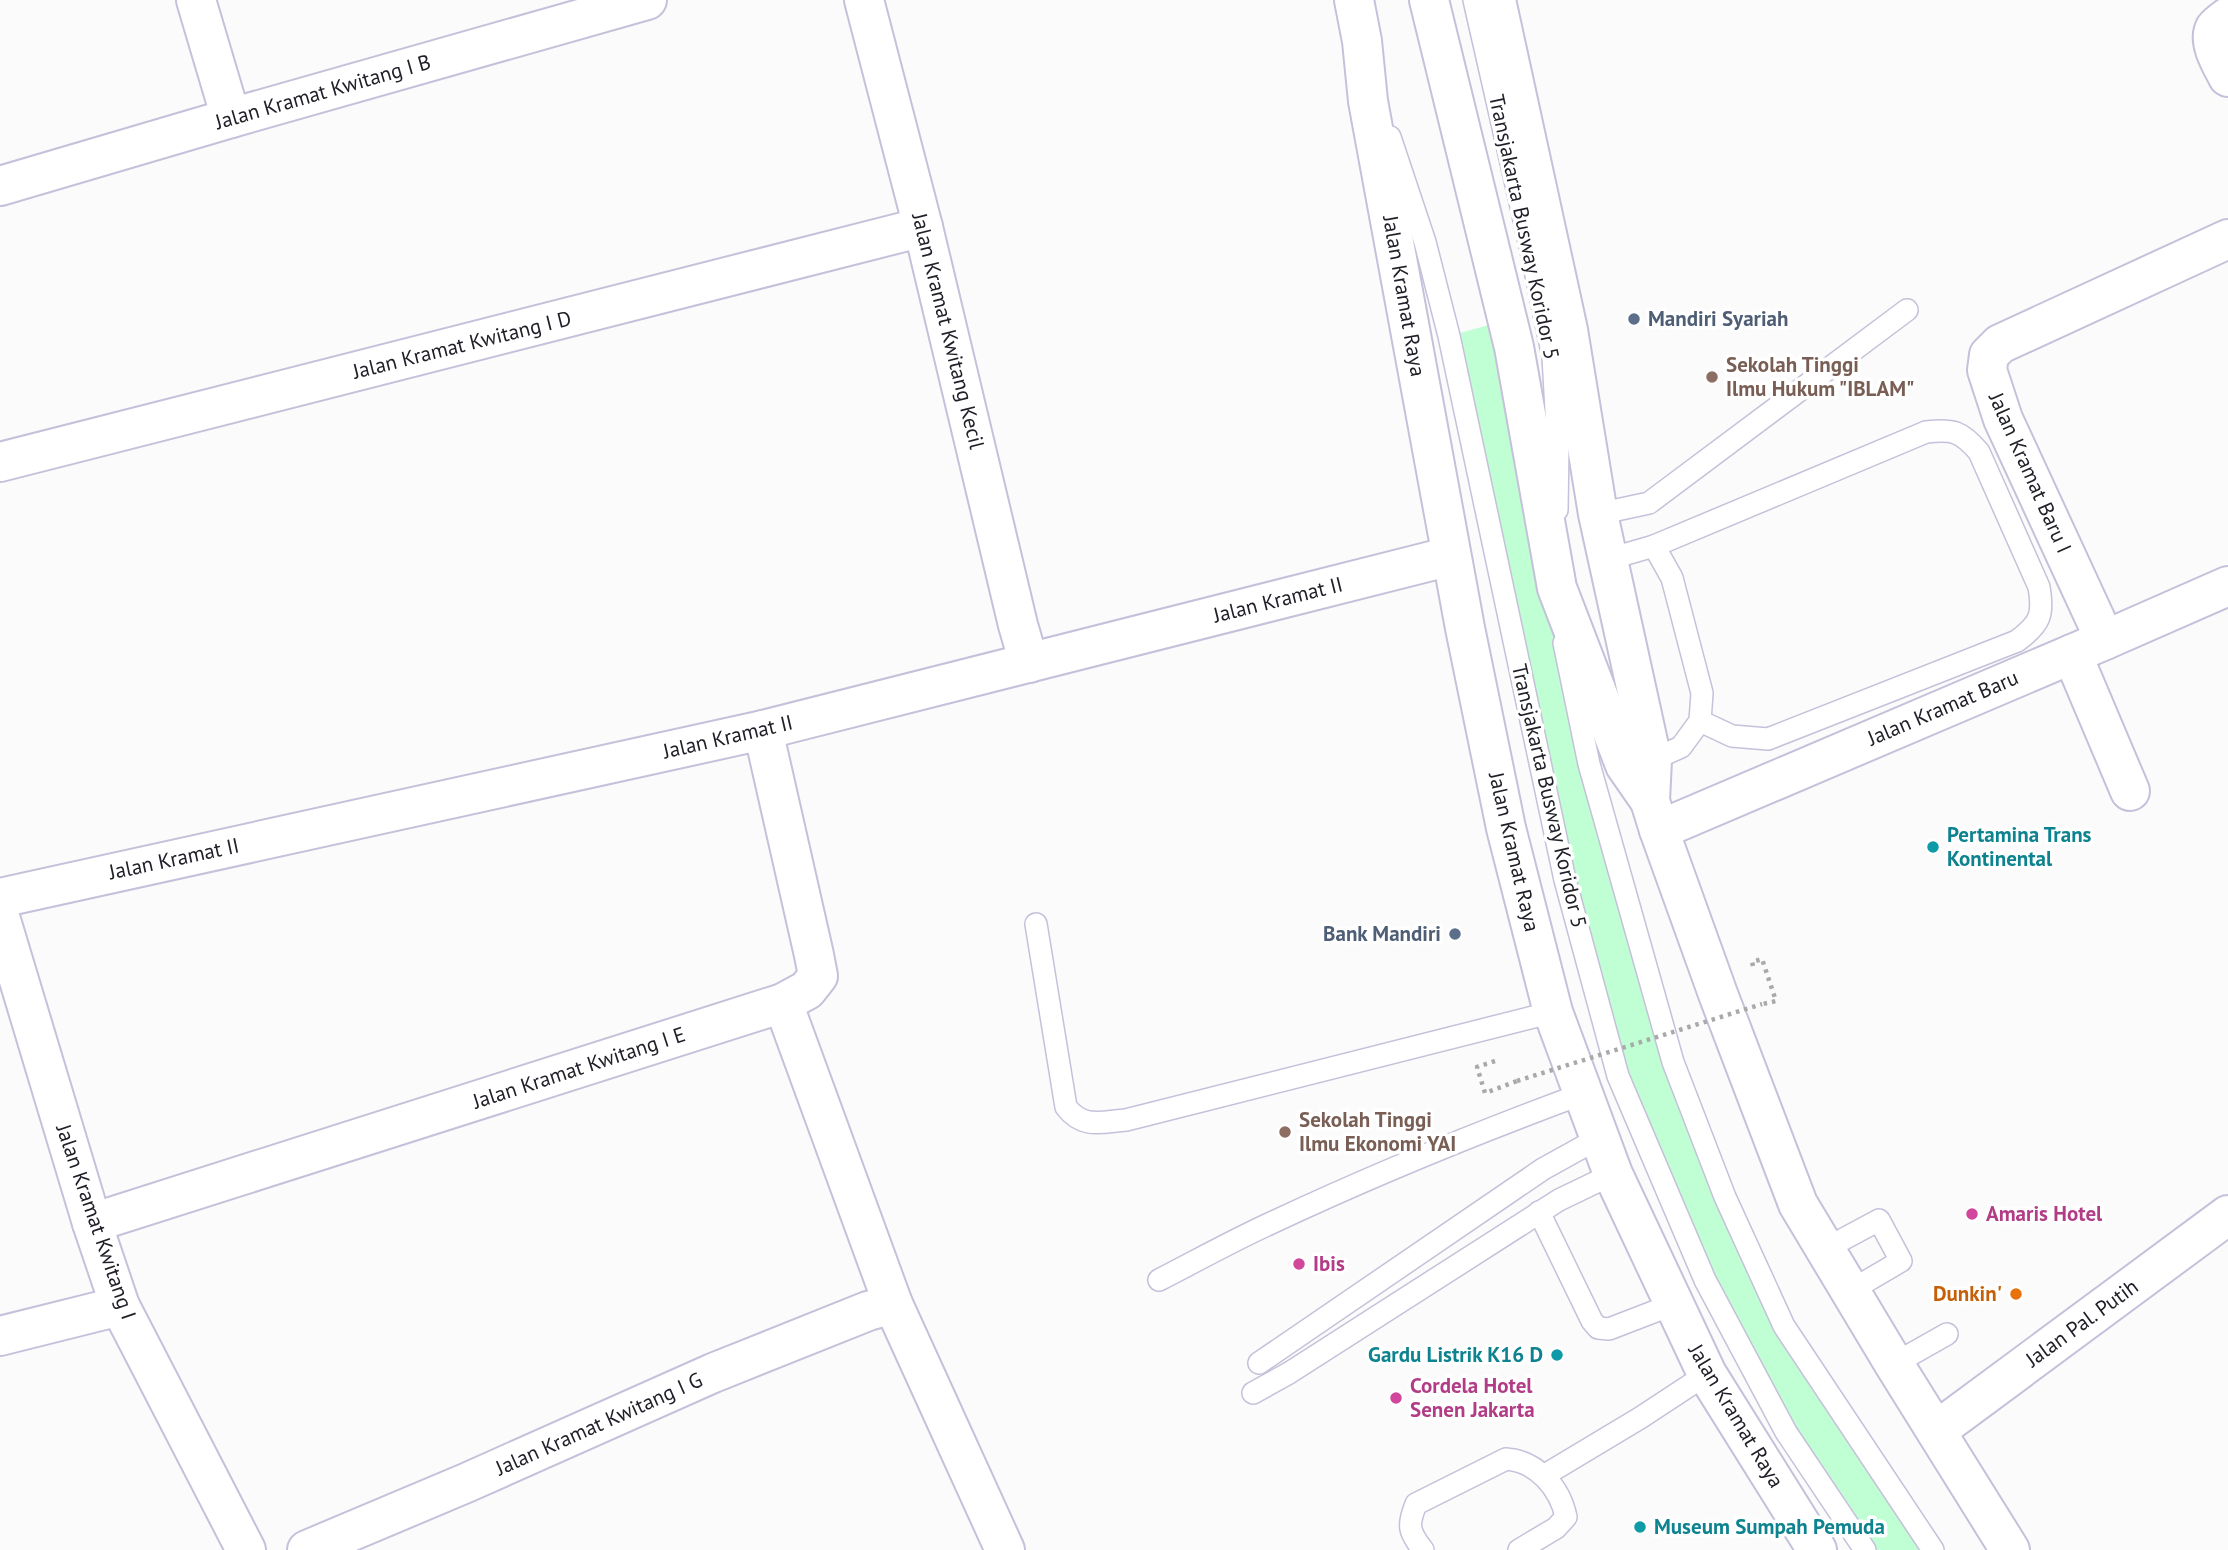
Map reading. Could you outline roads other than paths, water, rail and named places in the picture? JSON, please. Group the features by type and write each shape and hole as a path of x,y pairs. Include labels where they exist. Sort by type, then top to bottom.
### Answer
{"street":[{"path":"196,0 231,118"},
{"name":"Jalan Kramat Kwitang I B","path":"0,187 231,118 647,0"},
{"name":"Jalan Kramat Kwitang Kecil","path":"864,0 923,227 1029,663"},
{"name":"Jalan Kramat Raya","path":"1331,0 1368,101"},
{"name":"Jalan Kramat Raya","path":"1354,0 1368,101 1451,556 1506,828 1553,1012 1613,1174 1707,1374 1817,1550"},
{"path":"1429,0 1514,347 1557,588 1625,765 1654,816 1798,1204 2010,1550"},
{"path":"1496,0 1568,330 1598,514 1652,760 1654,816"},
{"path":"2228,17 2216,27 2212,37 2228,77"},
{"name":"Jalan Kramat Kwitang I D","path":"0,462 923,227"},
{"name":"Jalan Kramat Baru I","path":"2089,647 2003,419 1987,370 1989,355 2000,344 2228,239"},
{"name":"Jalan Kramat II","path":"0,898 763,730 1451,556"},
{"name":"Jalan Kramat Baru","path":"1654,816 2089,647 2228,586"},
{"path":"2089,647 2130,791"},
{"name":"Jalan Kramat Kwitang I E","path":"92,1223 783,1003 807,990 818,976 763,730"},
{"name":"Jalan Kramat Kwitang I","path":"0,917 92,1223 120,1306 246,1550"},
{"path":"783,1003 893,1304 1002,1549"},
{"name":"Jalan Pal. Putih","path":"1936,1431 2228,1215"},
{"name":"Jalan Kramat Kwitang I G","path":"307,1550 466,1483 713,1373 868,1311 893,1304"},
{"path":"0,1336 120,1306"}],"lane":[{"name":"Transjakarta Busway Koridor 5","path":"1341,0 1353,36 1362,48 1425,242 1446,323 1565,880 1618,1076 1705,1280 1786,1432 1865,1550"},
{"name":"Transjakarta Busway Koridor 5","path":"1474,0 1553,357 1558,446 1557,588 1567,664 1589,764 1673,1062 1725,1197 1784,1326 1933,1550"},
{"path":"1598,514 1649,503 1907,310"},
{"path":"1609,559 1654,546 1926,432 1946,429 1966,436 1979,452 2039,587 2043,608 2034,628 2017,641 1768,739 1732,736 1700,721"},
{"path":"1652,760 1681,747 1700,721 1702,693 1672,578 1654,546"},
{"path":"1036,924 1066,1107 1074,1117 1091,1124 1126,1120 1553,1012"},
{"path":"1159,1280 1309,1206 1582,1094"},
{"path":"1259,1363 1543,1169 1599,1138"},
{"path":"1253,1393 1289,1373 1539,1212 1613,1174"},
{"path":"1539,1212 1592,1321 1598,1328 1609,1329 1674,1304"},
{"path":"1825,1248 1879,1220 1901,1261 1850,1291"},
{"path":"1894,1364 1947,1334"},
{"path":"1545,1475 1707,1374"},
{"path":"1423,1550 1411,1534 1410,1519 1416,1504 1506,1459 1516,1460 1545,1475 1563,1504 1566,1517 1556,1528 1519,1550"}],"place":[{"name":"Mandiri Syariah","path":"1634,319"},
{"name":"Sekolah Tinggi Ilmu Hukum \"IBLAM\"","path":"1712,377"},
{"name":"Pertamina Trans Kontinental","path":"1933,847"},
{"name":"Bank Mandiri","path":"1455,934"},
{"name":"Sekolah Tinggi Ilmu Ekonomi YAI","path":"1285,1132"},
{"name":"Amaris Hotel","path":"1972,1214"},
{"name":"Ibis","path":"1299,1264"},
{"name":"Dunkin'","path":"2016,1294"},
{"name":"Gardu Listrik K16 D","path":"1557,1355"},
{"name":"Cordela Hotel Senen Jakarta","path":"1396,1398"},
{"name":"Museum Sumpah Pemuda","path":"1640,1527"}]}
